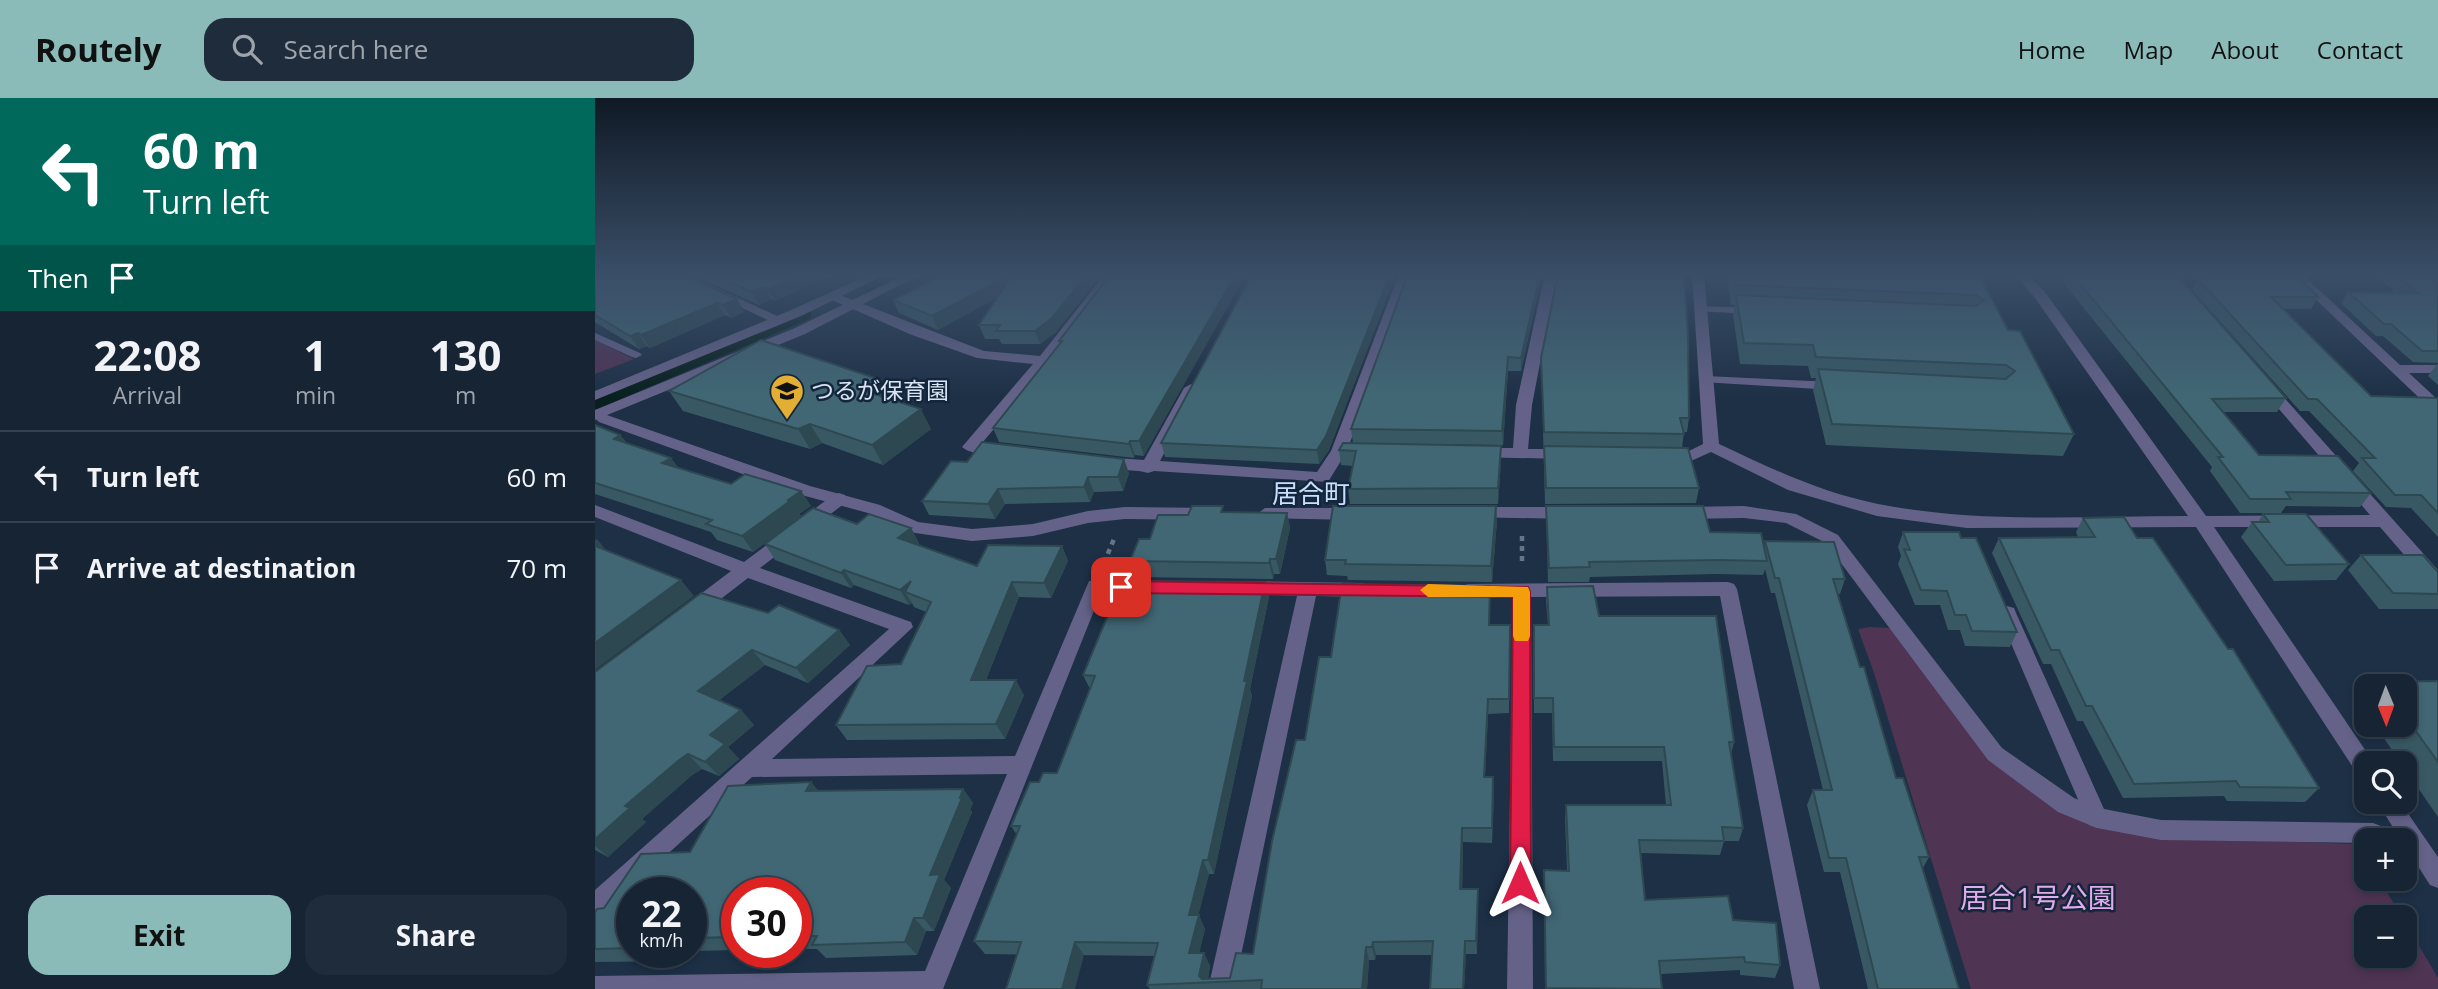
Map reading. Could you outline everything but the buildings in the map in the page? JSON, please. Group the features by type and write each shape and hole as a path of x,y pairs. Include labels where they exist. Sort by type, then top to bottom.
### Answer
{"street":[{"path":"769,316 779,320"},
{"path":"595,396 789,316"},
{"path":"599,417 831,316"},
{"path":"876,316 982,355 1044,361"},
{"path":"1025,453 970,447 1079,316"},
{"path":"1080,460 1148,468 1322,478 1346,451 1391,316"},
{"path":"1520,454 1524,405 1542,316"},
{"path":"1701,316 1711,446"},
{"path":"2055,316 2201,521 2354,751"},
{"path":"2340,316 2438,408"},
{"path":"2397,369 2438,369"},
{"path":"1148,468 1197,377"},
{"path":"2258,377 2438,582"},
{"path":"599,417 915,527 972,536 1033,530 1088,517 1125,513 1378,513"},
{"path":"1711,446 1794,486 1877,510 1967,522 2384,521"},
{"path":"1651,455 1691,456 1711,446"},
{"path":"1464,453 1585,454"},
{"path":"681,619 839,499"},
{"path":"1664,513 1744,512 1790,518 1832,540 1994,754 2066,805 2097,818 2161,830 2354,833"},
{"path":"1457,513 1586,513"},
{"path":"595,905 904,627 598,516"},
{"path":"1967,522 1978,547"},
{"path":"595,989 931,986 1095,586 1161,587"},
{"path":"1228,588 1388,590"},
{"path":"1221,989 1308,589"},
{"path":"1455,591 1728,589 1807,989"},
{"path":"1520,989 1522,592"},
{"path":"1999,596 2097,818"},
{"path":"747,768 1022,765"},
{"path":"2396,814 2438,877"}],"lane":[{"path":"595,336 636,355"},
{"path":"1706,380 1845,386"}],"green space":[{"path":"595,340 634,359 595,374"},
{"name":"居合1号公園","path":"1892,628 2033,790 2164,837 2354,844 2354,891 2386,891 2395,905 2354,905 2354,968 2417,968 2417,942 2438,978 2438,989 1971,989 1858,629"}],"waterway":[{"path":"595,405 806,316"}],"slow traffic":[{"path":"1428,590 1522,592 1522,636"}],"place":[{"name":"つるが保育園","path":"787,421"}],"district":[{"name":"居合町","path":"1311,494"}],"route":[{"path":"1121,587 1522,592 1520,883"}]}
